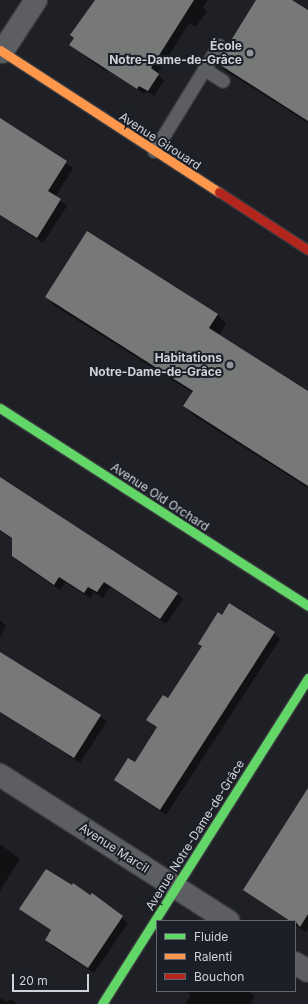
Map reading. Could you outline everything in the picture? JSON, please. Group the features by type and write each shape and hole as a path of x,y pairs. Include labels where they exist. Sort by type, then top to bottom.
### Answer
{"street":[{"path":"1,51 36,0"},
{"name":"Avenue Girouard","path":"1,51 308,250"},
{"name":"Avenue Old Orchard","path":"0,408 308,606"},
{"name":"Avenue Notre-Dame-de-Grâce","path":"102,1004 308,678"},
{"name":"Avenue Marcil","path":"0,775 226,920"},
{"path":"296,964 308,971"}],"lane":[{"path":"154,151 200,80 204,69 219,46"},
{"path":"204,69 223,81"}],"building":[{"path":"95,0 194,0 151,68 159,74 148,91 139,86 137,89 69,45 74,38 70,35"},
{"path":"256,0 292,0 308,10 308,121 217,63"},
{"path":"0,118 67,161 48,191 61,199 37,238 0,215"},
{"name":"Habitations Notre-Dame-de-Grâce","path":"87,231 218,314 209,328 308,391 308,486 183,406 193,391 45,297"},
{"path":"0,477 178,593 160,619 104,582 97,592 88,587 84,593 59,577 54,585 12,556 12,538 0,530"},
{"path":"229,603 275,632 160,810 114,780 128,758 135,762 157,727 146,720 163,695 168,698 202,646 198,644 218,612 222,615"},
{"path":"0,652 101,715 74,758 0,712"},
{"path":"308,788 308,914 300,927 296,920 288,920 243,890"},
{"path":"46,869 72,885 73,883 90,895 92,893 123,916 88,968 45,940 51,930 19,909"}],"traffic: fast":[{"path":"0,408 308,606"},
{"path":"102,1004 308,678"}],"traffic: slow":[{"path":"0,50 219,192"}],"traffic: jam":[{"path":"219,192 308,250"}],"place":[{"name":"École Notre-Dame-de-Grâce","path":"250,53"},
{"name":"Habitations Notre-Dame-de-Grâce","path":"230,365"}]}
